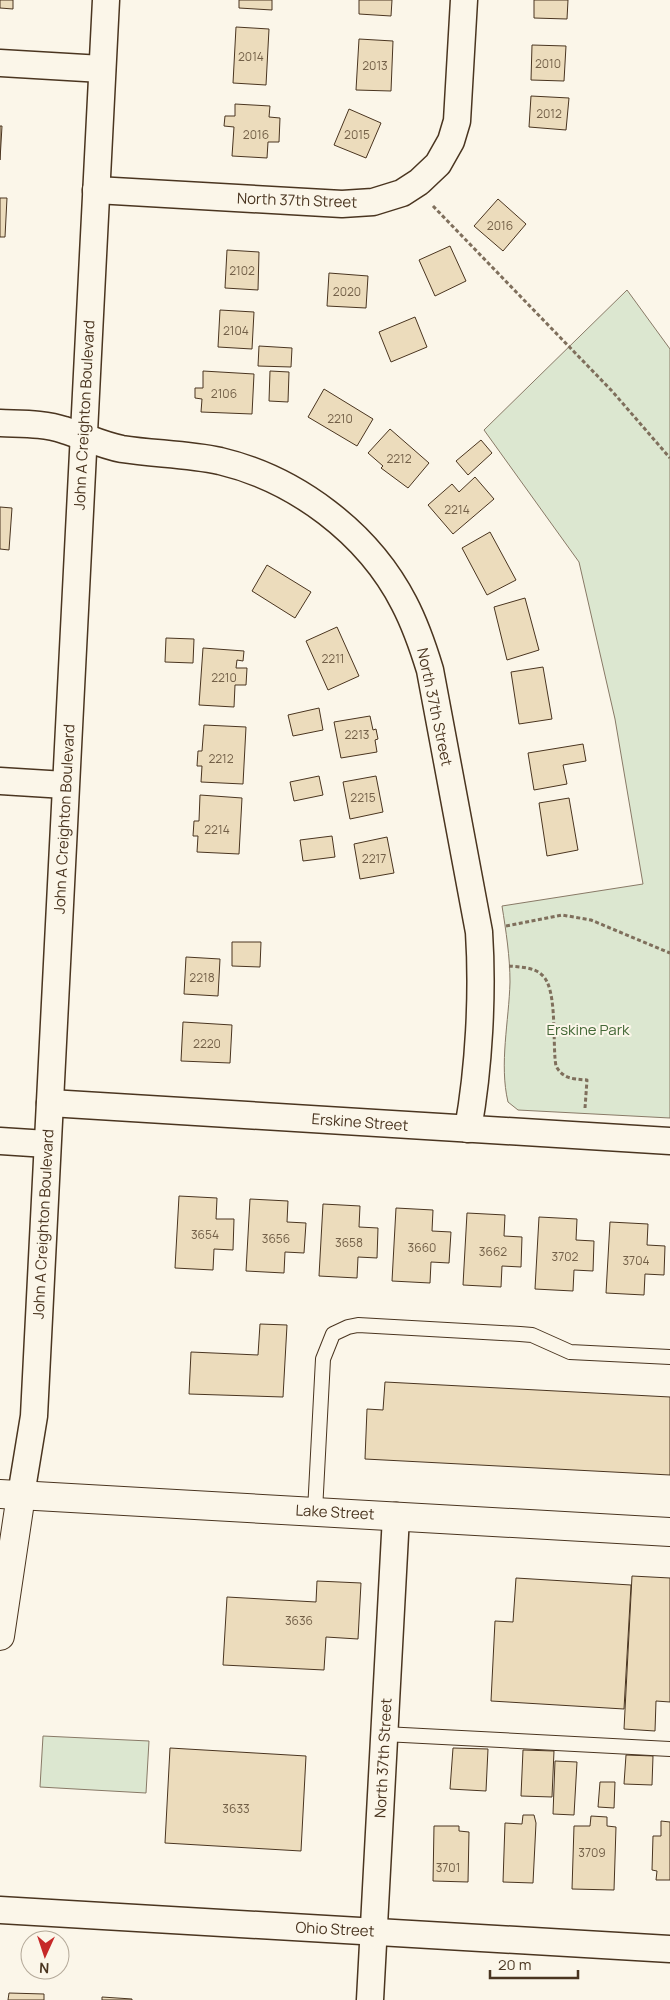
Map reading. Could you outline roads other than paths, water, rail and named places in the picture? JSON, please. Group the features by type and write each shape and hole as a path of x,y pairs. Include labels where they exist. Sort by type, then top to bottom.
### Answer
{"main road":[{"name":"Lake Street","path":"10,1494 670,1532"},
{"name":"John A Creighton Boulevard","path":"0,1636 10,1494"}],"street":[{"name":"John A Creighton Boulevard","path":"10,1494 34,1416 106,0"},
{"name":"North 37th Street","path":"96,190 342,204 373,202 402,193 420,182 438,164 451,141 457,121 464,0"},
{"path":"0,63 102,69"},
{"name":"North 37th Street","path":"0,423 46,425 123,449 219,461 250,470 284,485 320,507 352,534 377,562 403,601 419,635 430,670 479,932 481,961 475,1093 468,1129"},
{"path":"0,781 65,785"},
{"name":"Erskine Street","path":"50,1103 670,1141"},
{"path":"0,1141 47,1144"},
{"name":"North 37th Street","path":"370,2000 396,1516"},
{"name":"Ohio Street","path":"0,1910 670,1949"}],"lane":[{"path":"315,1511 324,1359 333,1334 348,1327 358,1325 532,1335 570,1352 670,1357"},
{"path":"384,1734 670,1749"}],"park label":[{"name":"Erskine Park","path":"588,1029"}]}
